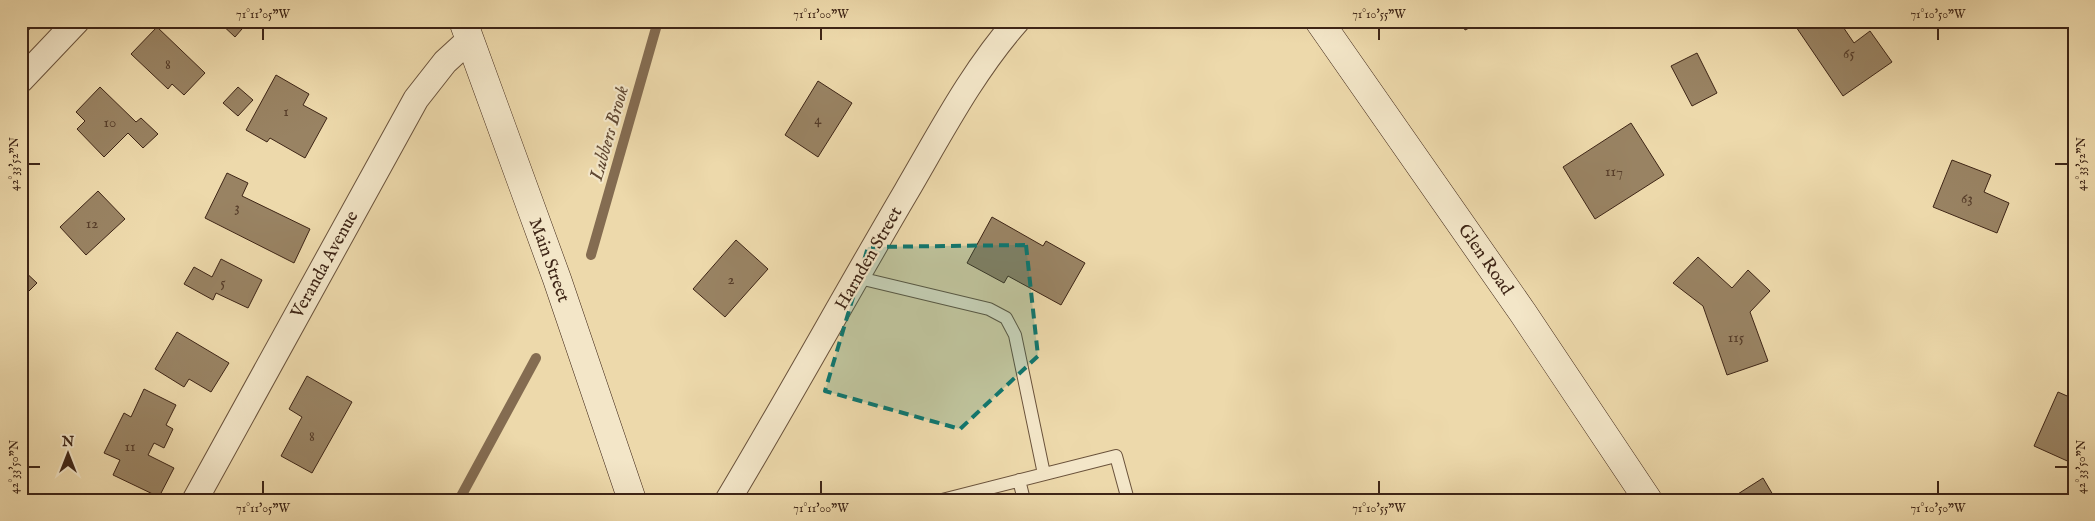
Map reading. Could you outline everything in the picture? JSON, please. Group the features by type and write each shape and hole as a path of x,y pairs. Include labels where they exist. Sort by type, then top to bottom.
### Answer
{"street":[{"path":"21,80 77,21"},
{"name":"Harnden Street","path":"728,500 795,388 855,277 990,54 1017,21"},
{"name":"Glen Road","path":"1318,21 1523,313 1648,500"},
{"name":"Veranda Avenue","path":"195,500 416,99 466,31"},
{"name":"Main Street","path":"466,31 557,279 632,500"}],"lane":[{"path":"855,277 989,309 1006,318 1014,335 1044,474"},
{"path":"942,500 1116,456 1128,500"},
{"path":"1019,480 1024,500"}],"highlighted area":[{"path":"1026,245 1038,356 960,429 825,391 868,247"}],"building":[{"path":"21,21 29,21 33,26 21,37"},
{"path":"218,21 249,21 235,37"},
{"path":"1461,21 1484,21 1465,30"},
{"path":"1792,21 1839,21 1854,43 1870,31 1892,62 1843,96"},
{"path":"157,27 205,73 184,95 172,84 168,89 131,54"},
{"path":"1697,53 1717,93 1692,106 1671,66"},
{"path":"276,75 309,94 303,105 327,118 305,158 270,138 267,142 246,130"},
{"path":"818,81 852,103 818,157 785,135"},
{"path":"100,87 136,122 141,118 158,134 143,148 128,133 104,157 77,129 85,121 76,112"},
{"path":"238,87 253,100 238,116 223,103"},
{"path":"1631,123 1664,175 1595,219 1563,167"},
{"path":"1952,160 1991,175 1984,192 2009,203 1997,233 1933,207"},
{"path":"227,173 248,183 242,196 310,229 294,263 205,218"},
{"path":"98,191 125,219 86,255 60,227"},
{"path":"992,217 1043,246 1046,241 1085,263 1061,305 1008,276 1004,283 967,263"},
{"path":"736,240 768,269 725,317 693,289"},
{"path":"1698,257 1732,288 1748,270 1770,291 1750,312 1768,361 1727,375 1703,306 1673,283"},
{"path":"221,259 262,280 248,308 216,293 213,300 184,284 194,267 212,277"},
{"path":"21,268 37,283 21,299"},
{"path":"177,332 229,363 211,392 189,379 184,387 155,369"},
{"path":"307,376 352,402 312,473 281,456 302,417 289,409"},
{"path":"144,389 176,405 166,425 173,429 164,448 154,443 148,455 174,468 159,497 113,475 120,460 104,453 124,413 131,417"},
{"path":"2058,392 2074,399 2074,464 2034,446"},
{"path":"1763,478 1776,500 1730,499"}],"waterway":[{"name":"Lubbers Brook","path":"591,255 658,21"},
{"name":"Lubbers Brook","path":"459,500 536,358"}]}
